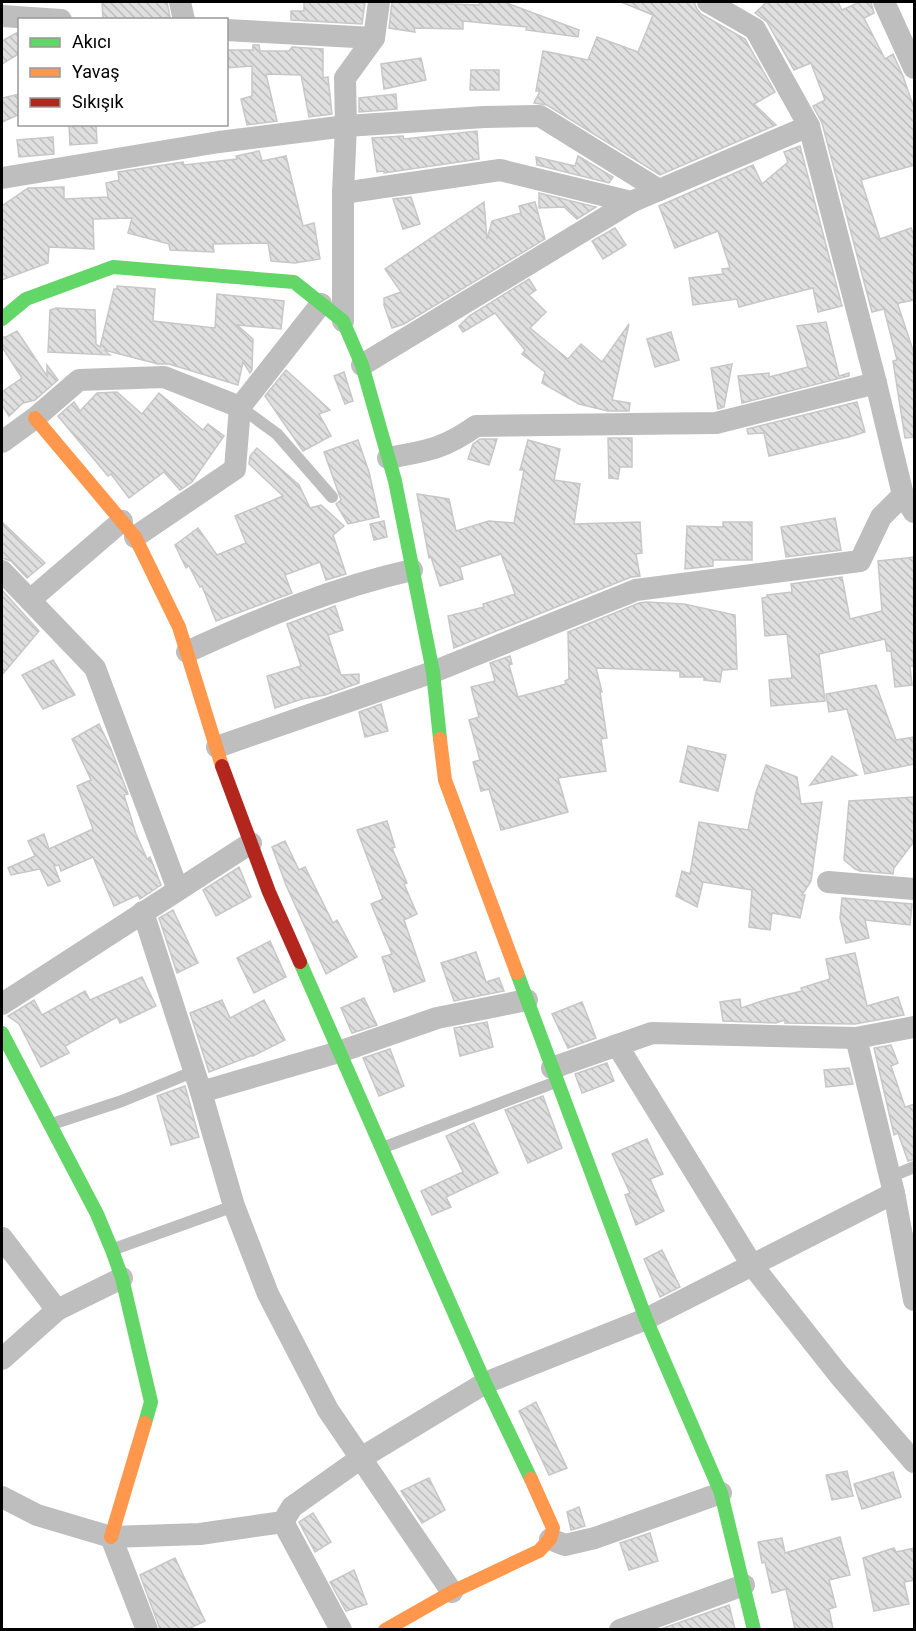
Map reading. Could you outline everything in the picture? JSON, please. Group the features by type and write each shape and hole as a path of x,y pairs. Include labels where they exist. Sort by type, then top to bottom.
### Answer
{"street":[{"path":"180,2 184,18"},
{"path":"379,2 374,38 345,78 343,321 362,364 395,481 432,672 445,780 646,1319 721,1493 754,1629"},
{"path":"884,2 915,68"},
{"path":"217,747 432,672 636,590 860,561 881,517 909,504 809,126 755,29 716,3"},
{"path":"2,16 32,18"},
{"path":"228,30 374,38"},
{"path":"2,178 216,133 484,117 540,116 659,190"},
{"path":"362,364 631,202 809,126"},
{"path":"343,193 500,170 631,202"},
{"path":"2,320 26,299 113,267 294,282 343,321"},
{"path":"30,600 128,529 236,469 240,407 321,303"},
{"path":"2,442 35,418 79,380 164,377 240,407"},
{"path":"388,458 433,450 456,441 476,426 716,423 876,383"},
{"path":"35,418 128,529 179,627 217,747 269,892 485,1383 553,1527 550,1539 539,1551 452,1592 385,1629"},
{"path":"187,652 305,601 374,578 412,570"},
{"path":"2,571 95,668 178,890"},
{"path":"2,1004 251,843"},
{"path":"828,882 915,889"},
{"path":"143,912 198,1082 234,1206 268,1294 328,1410 452,1592"},
{"path":"198,1082 339,1052 437,1018 527,1000"},
{"path":"554,1075 617,1045 652,1032 856,1038 915,1027"},
{"path":"2,1033 97,1214 122,1278 151,1402 111,1537 147,1629"},
{"path":"856,1038 892,1185 915,1300"},
{"path":"617,1045 753,1265 839,1375 915,1462"},
{"path":"283,1522 292,1507 361,1458 485,1383 646,1319 753,1265 892,1185"},
{"path":"2,1238 57,1310"},
{"path":"2,1359 57,1310 122,1278"},
{"path":"550,1539 565,1545 595,1538 721,1493"},
{"path":"2,1497 37,1515 111,1537 200,1534 283,1522"},
{"path":"283,1522 341,1629"},
{"path":"620,1629 744,1585"}],"lane":[{"path":"240,407 283,440 332,497"},
{"path":"381,1148 554,1075"},
{"path":"50,1125 122,1101 198,1082"},
{"path":"892,1185 915,1167"},
{"path":"112,1250 234,1206"}],"building":[{"path":"102,2 167,2 170,17 164,18 103,18"},
{"path":"304,2 365,3 362,24 291,20 291,11 304,11"},
{"path":"392,2 479,5 480,2 504,2 579,30 578,37 526,30 527,27 463,21 463,29 414,28 415,32 389,28"},
{"path":"621,2 694,2 701,14 745,39 775,92 754,104 776,125 660,175 547,105 534,103 540,91 536,91 543,51 588,60 597,37 638,52 653,15"},
{"path":"767,2 838,2 842,10 860,2 871,2 874,13 864,18 885,59 893,54 915,111 915,165 861,180 880,239 911,228 915,238 915,300 898,305 915,356 915,437 905,438 893,361 897,360 884,309 872,312 822,123 813,106 825,100 811,63 794,70 767,22 755,13"},
{"path":"18,32 18,54 2,64 2,41"},
{"path":"253,45 259,45 260,51 289,51 292,47 323,49 323,78 328,77 332,114 309,117 301,75 266,74 277,121 247,125 241,99 252,96 252,66 228,68 228,50 253,50"},
{"path":"421,58 426,80 384,89 381,64"},
{"path":"471,70 499,70 499,90 470,90"},
{"path":"18,94 18,115 2,122 2,98"},
{"path":"396,94 397,109 359,112 359,98"},
{"path":"69,126 96,126 97,143 70,145"},
{"path":"477,131 479,159 384,173 384,171 377,172 372,138 403,136 404,139"},
{"path":"53,137 54,154 19,157 17,140"},
{"path":"800,146 842,306 818,312 813,288 739,307 737,299 693,305 689,278 723,274 722,269 730,268 718,231 675,248 659,206 753,165 762,184 788,162 784,152"},
{"path":"259,151 262,161 286,156 303,226 314,223 320,259 295,263 271,261 268,243 213,244 214,252 170,250 169,244 128,233 132,218 93,219 94,249 49,247 48,263 2,280 2,206 28,188 64,187 64,199 108,197 106,183 119,180 118,172 183,162 184,165 237,159 236,156"},
{"path":"578,156 613,177 609,183 537,165 536,157 575,166"},
{"path":"539,193 596,207 577,219 564,207 539,208"},
{"path":"411,197 420,224 403,229 393,199"},
{"path":"484,202 487,239 492,221 521,213 519,206 535,202 545,239 404,324 392,328 384,305 384,298 401,292 385,269"},
{"path":"615,228 626,245 603,259 592,241"},
{"path":"529,279 536,290 529,295 546,312 530,328 568,359 581,344 602,362 629,324 612,400 630,403 629,411 608,411 579,404 542,383 545,372 522,354 525,350 495,313 463,332 459,326 469,316"},
{"path":"117,286 155,289 153,321 215,328 217,294 284,301 281,329 237,325 253,339 252,370 250,373 243,362 238,385 169,364 158,364 104,350 110,355 48,352 50,310 56,308 95,310 96,344 100,347 114,289 117,289"},
{"path":"826,322 839,376 849,373 849,376 742,403 738,376 769,373 769,377 808,367 797,326"},
{"path":"17,331 47,376 47,365 58,380 35,400 23,403 9,416 2,405 2,392 22,378 2,347 2,337"},
{"path":"671,332 679,360 655,367 647,339"},
{"path":"732,364 724,407 718,409 711,368"},
{"path":"286,370 330,410 319,414 331,436 303,451 265,396"},
{"path":"344,372 353,401 345,404 334,376"},
{"path":"117,392 142,414 159,393 203,430 208,424 224,436 192,482 180,490 164,472 129,498 111,474 108,476 58,416 74,402 80,411 97,393"},
{"path":"857,402 865,432 849,437 769,456 764,433 748,434 747,429"},
{"path":"608,438 632,438 632,467 620,467 618,479 609,478"},
{"path":"480,439 497,439 489,465 468,459 473,444"},
{"path":"358,440 369,472 379,517 348,524 336,504 341,500 324,452"},
{"path":"528,440 560,449 554,480 580,484 574,524 640,522 642,553 636,554 640,576 631,577 454,648 448,616 484,607 483,604 515,594 501,554 460,567 463,579 440,586 431,557 429,558 417,494 449,499 456,531 489,521 514,523 524,470 520,470"},
{"path":"257,448 299,485 310,508 321,505 344,526 333,535 346,574 326,580 320,562 285,575 292,593 216,621 202,586 200,587 189,566 186,568 175,545 198,528 217,555 246,543 235,516 283,496 249,464 250,456"},
{"path":"835,518 841,550 786,557 781,527"},
{"path":"384,521 387,537 374,540 370,524"},
{"path":"2,522 45,563 27,578 11,561 2,558"},
{"path":"723,522 752,522 752,560 713,560 713,566 685,569 687,526 723,527"},
{"path":"915,557 915,666 910,666 912,685 895,687 891,651 887,651 885,639 819,654 825,701 771,706 769,680 792,678 787,634 765,636 762,598 767,595 792,592 791,584 842,577 850,619 882,611 878,561"},
{"path":"2,590 39,631 2,675"},
{"path":"646,602 684,604 735,615 737,669 722,670 720,682 704,680 704,677 680,677 680,671 596,668 602,692 600,692 607,738 601,739 606,771 558,778 568,812 501,830 489,789 481,791 473,762 480,760 469,720 479,717 471,687 495,681 490,663 510,656 512,664 509,665 518,697 566,684 565,681 569,679 568,632"},
{"path":"335,606 343,630 328,635 341,675 359,674 359,683 325,695 302,699 275,708 267,676 301,666 287,624"},
{"path":"53,660 75,695 43,709 22,675"},
{"path":"876,685 896,740 915,737 915,764 865,774 847,709 829,712 826,694"},
{"path":"381,704 388,731 365,737 359,712"},
{"path":"99,724 128,794 124,795 136,834 147,859 150,857 161,885 140,899 138,895 114,906 93,857 61,871 59,865 54,866 60,881 48,886 40,869 11,875 8,868 35,856 28,841 44,834 49,849 93,829 77,786 91,780 72,739"},
{"path":"688,746 726,755 718,791 680,782"},
{"path":"832,756 857,775 810,785"},
{"path":"766,765 797,777 801,804 822,802 811,881 802,895 805,895 800,918 772,913 770,930 749,927 752,890 703,882 697,907 676,896 682,871 690,874 699,822 748,830 756,792"},
{"path":"915,797 915,840 894,868 893,874 860,871 844,860 849,801"},
{"path":"387,821 395,847 392,848 417,914 404,920 425,981 394,992 382,957 392,954 371,904 383,899 357,830"},
{"path":"285,841 299,870 305,867 333,923 337,920 357,957 326,974 286,885 272,847"},
{"path":"239,867 251,897 216,916 203,890"},
{"path":"842,898 912,904 910,925 865,920 869,938 846,943 840,918"},
{"path":"173,910 198,963 177,973 159,918"},
{"path":"270,941 286,977 254,993 237,958"},
{"path":"476,952 486,982 499,978 504,991 454,1001 441,963"},
{"path":"855,953 867,1006 898,997 904,1015 855,1024 785,1023 785,1020 776,1023 723,1021 720,1002 740,999 741,1008 802,991 801,988 830,979 826,959"},
{"path":"142,977 156,1006 120,1023 117,1017 65,1046 69,1053 41,1067 19,1024 8,1016 34,1000 42,1015 85,991 90,1000"},
{"path":"364,998 377,1025 352,1033 341,1008"},
{"path":"222,1000 230,1018 264,1000 285,1040 253,1056 209,1072 190,1013"},
{"path":"582,1002 596,1038 568,1048 552,1014"},
{"path":"487,1022 493,1047 460,1056 454,1028"},
{"path":"891,1045 898,1063 891,1066 905,1107 915,1104 915,1159 908,1161 898,1133 894,1135 874,1048"},
{"path":"390,1049 404,1086 379,1096 363,1058"},
{"path":"607,1063 614,1081 582,1093 575,1074"},
{"path":"849,1068 853,1084 826,1087 824,1070"},
{"path":"185,1086 199,1137 171,1145 157,1096"},
{"path":"543,1096 562,1148 528,1163 505,1110"},
{"path":"474,1123 498,1173 446,1197 451,1207 432,1215 421,1191 463,1172 446,1136"},
{"path":"647,1139 663,1174 650,1179 664,1211 636,1225 625,1195 630,1193 612,1154"},
{"path":"662,1250 680,1287 660,1297 644,1259"},
{"path":"536,1402 567,1468 549,1475 519,1411"},
{"path":"847,1471 853,1496 832,1500 826,1475"},
{"path":"893,1472 901,1497 862,1509 854,1484"},
{"path":"429,1478 445,1510 422,1523 401,1491"},
{"path":"579,1507 585,1526 571,1530 567,1512"},
{"path":"313,1513 331,1542 315,1552 299,1522"},
{"path":"650,1533 658,1561 629,1570 620,1543"},
{"path":"840,1537 850,1575 829,1580 836,1607 829,1609 833,1629 795,1629 786,1589 772,1593 758,1542 782,1538 785,1553"},
{"path":"894,1548 896,1552 915,1548 915,1580 904,1582 909,1604 874,1611 863,1558"},
{"path":"175,1558 205,1621 188,1629 160,1629 140,1575"},
{"path":"354,1570 367,1604 346,1611 330,1582"},
{"path":"729,1605 735,1629 661,1629"}],"traffic: fast":[{"path":"2,319 26,299 113,267 294,282 343,321 362,365 395,481 433,672 440,739"},
{"path":"300,962 485,1383 531,1479"},
{"path":"517,973 646,1319 721,1493 754,1630"},
{"path":"2,1033 97,1214 112,1250 122,1278 151,1402 145,1423"}],"traffic: slow":[{"path":"35,418 135,537 179,627 222,766"},
{"path":"440,739 445,780 517,973"},
{"path":"111,1537 145,1423"},
{"path":"385,1630 452,1592 539,1551 550,1539 553,1528 531,1479"}],"traffic: jam":[{"path":"222,766 269,892 300,962"}]}
